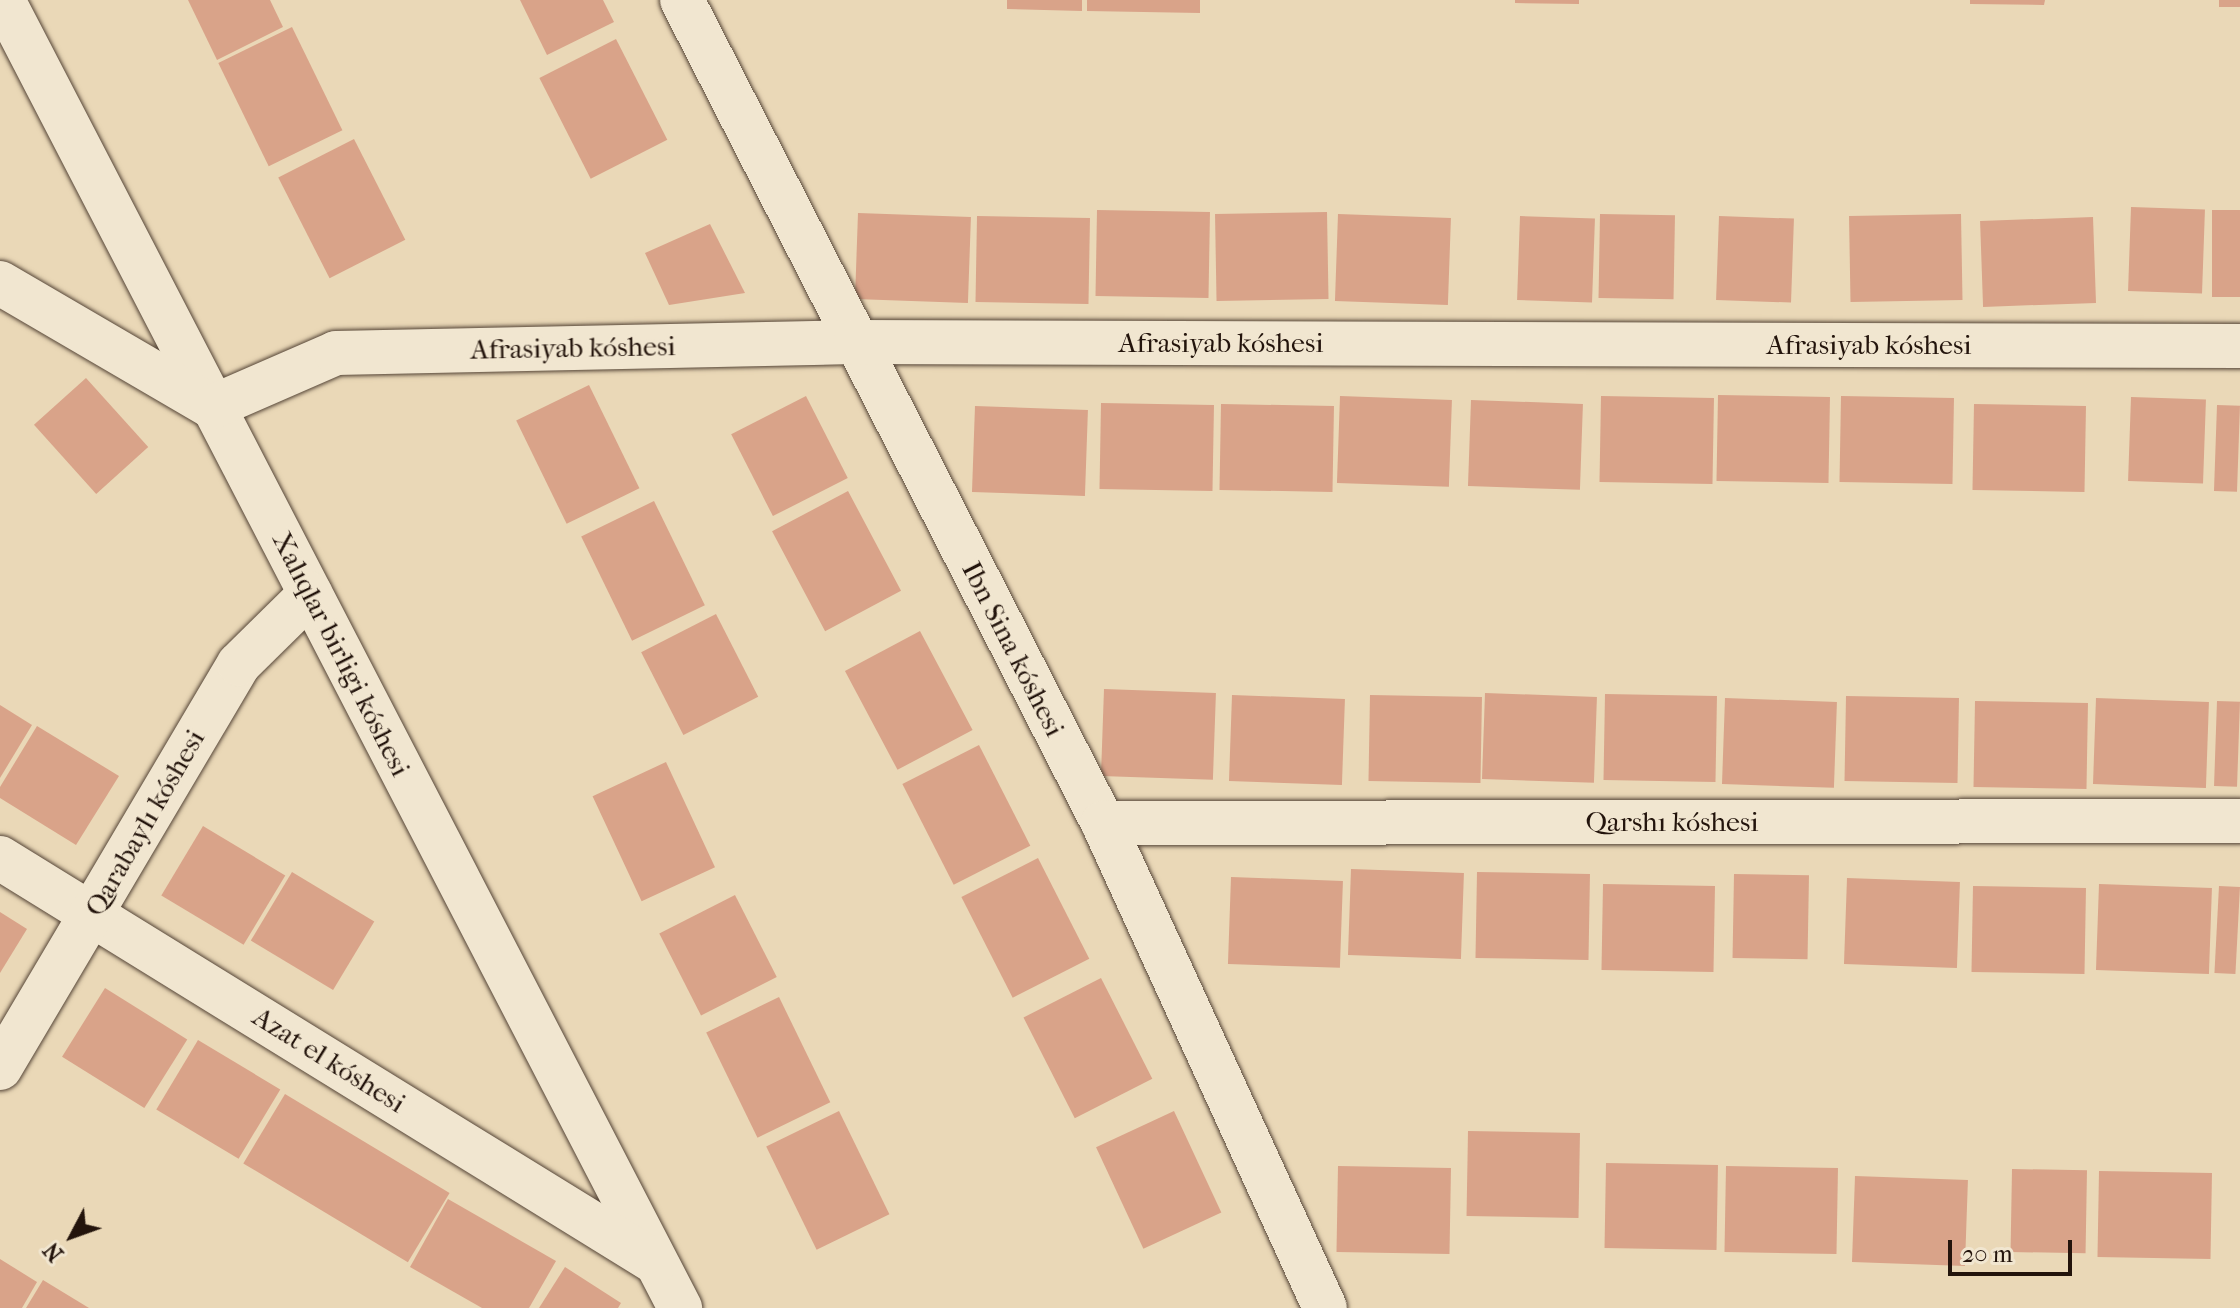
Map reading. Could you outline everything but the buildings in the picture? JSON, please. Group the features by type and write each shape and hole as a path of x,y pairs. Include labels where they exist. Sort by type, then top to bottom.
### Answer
{"street":[{"name":"Xalıqlar birligi kóshesi","path":"3,0 680,1308"},
{"name":"Ibn Sina kóshesi","path":"682,0 1103,823 1325,1308"},
{"path":"0,283 212,407"},
{"name":"Afrasiyab kóshesi","path":"212,407 336,353 855,342 2240,346"},
{"name":"Qarabaylı kóshesi","path":"0,1068 239,664 310,594"},
{"name":"Qarshı kóshesi","path":"1103,823 2240,821"},
{"name":"Azat el kóshesi","path":"0,858 656,1263"}]}
